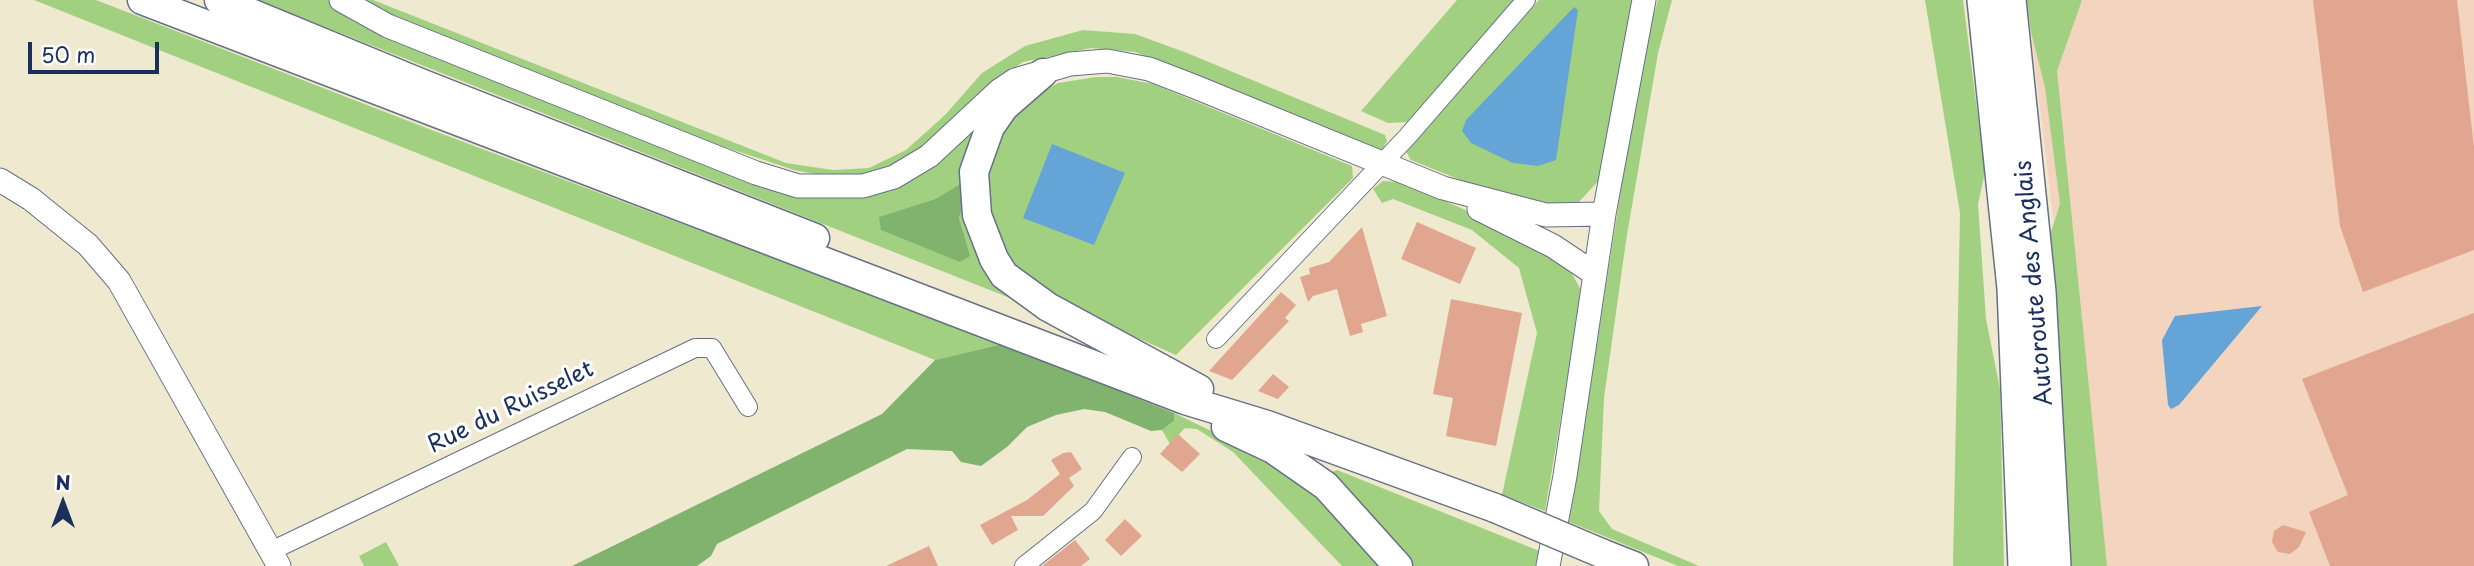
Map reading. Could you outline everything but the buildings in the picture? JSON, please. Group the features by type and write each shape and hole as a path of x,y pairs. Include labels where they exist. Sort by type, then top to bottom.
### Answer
{"highway":[{"name":"Autoroute des Anglais","path":"1984,0 2014,288 2025,566"},
{"name":"Autoroute des Anglais","path":"2009,0 2039,292 2054,566"}],"main road":[{"path":"142,0 1185,400 1267,425 1495,509 1634,566"},
{"path":"219,0 423,84 1199,389"},
{"path":"1043,73 1004,107 990,127 974,172 977,215 994,259 1004,275 1048,307 1267,425"},
{"path":"1057,351 1273,449 1326,486 1398,566"}],"street":[{"path":"341,0 388,26 721,160 798,186 863,186 894,177 929,156 1000,90 1015,80 1088,61 1149,69 1443,188 1553,246 1595,274"},
{"path":"1216,339 1380,162 1407,137 1526,0"},
{"path":"1548,566 1565,476 1604,214 1644,0"},
{"path":"0,180 31,199 88,245 120,281 275,558"},
{"path":"1443,188 1546,215 1604,214"},
{"name":"Rue du Ruisselet","path":"275,558 695,348 712,348 748,407"},
{"path":"1024,566 1093,511 1132,457"}],"shaded area":[{"path":"2027,0 2474,0 2474,566 2095,566"}],"green space":[{"path":"34,0 96,0 429,129 1002,344 935,360"},
{"path":"257,0 331,0 829,197 976,127 965,181 935,199 880,217 969,255 959,218 963,207 993,276 1010,298"},
{"path":"353,0 373,0 786,163 833,170 869,168 906,150 945,115 982,73 1025,46 1083,30 1135,34 1385,135 1387,141 1382,150 1371,148 1135,52 1091,48 1023,62 980,92 960,120 910,160 856,179 836,178 794,170 655,124"},
{"path":"1457,0 1516,0 1407,122 1388,123 1361,111"},
{"path":"1539,0 1633,0 1600,179 1577,204 1522,205 1411,160 1405,150"},
{"path":"1658,0 1672,0 1658,53 1626,241 1604,398 1599,511 1612,529 1699,566 1678,566 1569,522 1642,55"},
{"path":"1925,0 1963,0 1985,172 1978,204 1986,319 2000,389 2004,566 1953,566 1960,213"},
{"path":"2027,0 2082,0 2057,71 2107,566 2071,566 2050,235 2060,204 2045,87 2031,32"},
{"path":"1096,77 1117,77 1153,84 1352,166 1353,178 1176,355 1039,294 1006,257 986,215 986,166 1009,118 1032,97 1058,83"},
{"path":"965,181 963,207 959,218 970,256 960,262 881,230 879,217 935,199"},
{"path":"1383,181 1397,182 1459,207 1547,252 1571,272 1582,292 1545,511 1502,495 1537,333 1519,268 1472,230 1393,199 1382,203 1373,189"},
{"path":"1002,344 1174,413 1174,421 1162,430 1151,431 1105,412 1084,409 1056,415 1027,427 1007,447 981,466 961,462 952,451 907,449 717,544 711,556 697,566 572,566 882,414 935,360"},
{"path":"1174,413 1269,459 1332,506 1385,566 1342,566 1233,452 1197,429 1185,428 1170,444 1162,430 1174,421"},
{"path":"1337,470 1542,552 1539,566 1407,566 1341,491 1331,472"},
{"path":"386,542 399,566 364,566 359,556"}],"water":[{"path":"1574,7 1578,10 1556,160 1538,166 1513,163 1471,143 1462,131 1466,120"},
{"path":"1052,144 1125,173 1094,245 1023,218"},
{"path":"2262,306 2179,405 2171,409 2168,405 2162,340 2175,316"}]}
